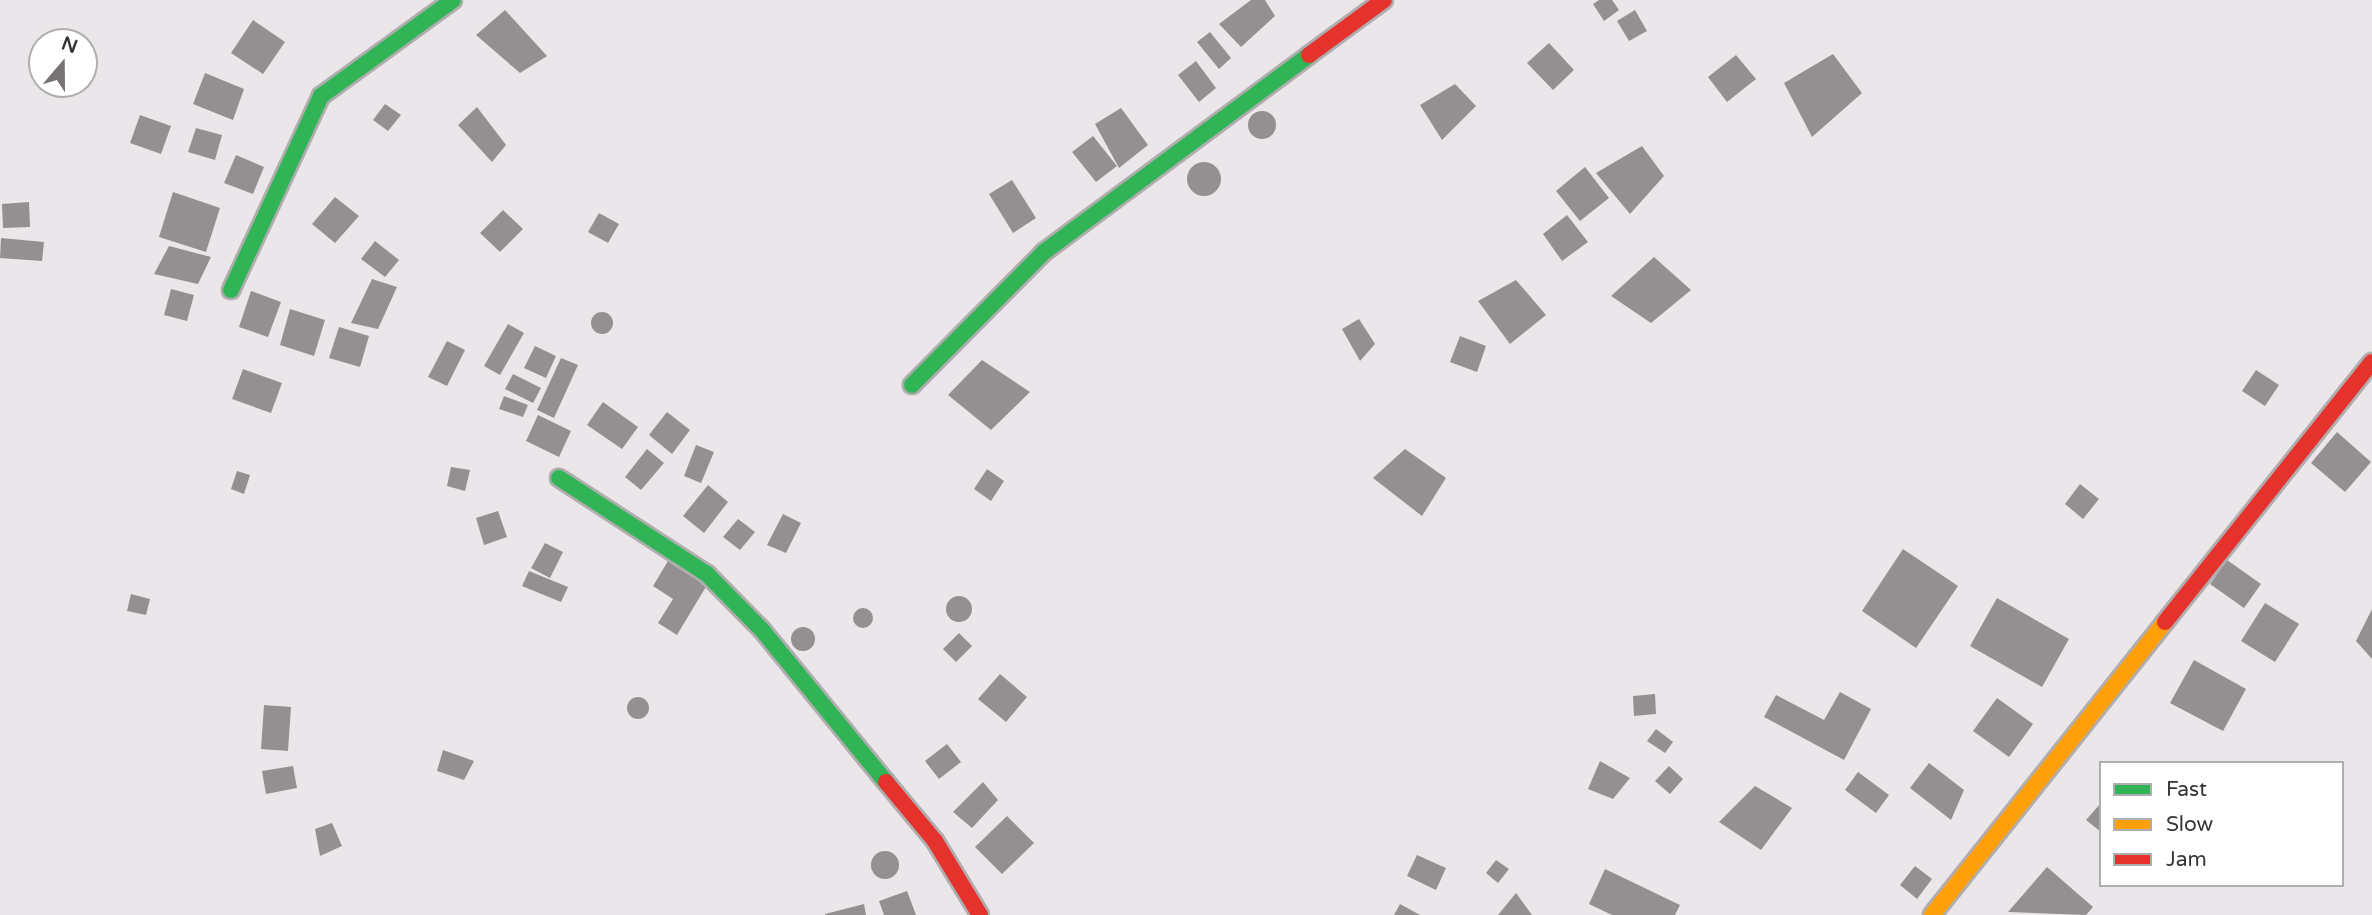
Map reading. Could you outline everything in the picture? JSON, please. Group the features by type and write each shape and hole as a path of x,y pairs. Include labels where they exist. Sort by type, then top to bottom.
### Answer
{"street":[{"path":"230,290 321,96 453,0"},
{"path":"912,385 1044,252 1384,0"},
{"path":"1932,915 2372,362"},
{"path":"559,478 707,574 762,629 935,841 980,915"}],"building":[{"path":"1251,0 1265,0 1275,16 1241,47 1219,24"},
{"path":"1599,0 1612,0 1619,10 1604,21 1593,4"},
{"path":"505,10 547,56 520,73 476,35"},
{"path":"1635,10 1647,31 1629,41 1617,21"},
{"path":"253,20 285,42 263,74 231,53"},
{"path":"1210,32 1231,58 1219,69 1197,42"},
{"path":"1549,43 1574,70 1553,90 1527,63"},
{"path":"1833,54 1862,93 1812,137 1784,83"},
{"path":"1736,55 1756,79 1727,102 1708,77"},
{"path":"1196,61 1216,88 1199,102 1178,75"},
{"path":"205,73 244,89 233,120 193,104"},
{"path":"1455,84 1476,106 1442,140 1420,105"},
{"path":"385,104 401,115 388,131 373,120"},
{"path":"477,107 506,145 492,162 458,125"},
{"path":"1121,108 1148,145 1119,168 1095,124"},
{"path":"1262,111 1272,115 1276,125 1272,135 1262,139 1252,135 1248,125 1252,115"},
{"path":"140,115 171,126 161,154 130,143"},
{"path":"196,128 222,135 215,160 188,152"},
{"path":"1093,136 1117,166 1096,182 1072,152"},
{"path":"1642,146 1664,176 1630,214 1596,173"},
{"path":"236,155 264,167 253,194 224,183"},
{"path":"1204,162 1216,167 1221,179 1216,191 1204,196 1192,191 1187,179 1192,167"},
{"path":"1585,167 1609,198 1580,221 1556,191"},
{"path":"1012,180 1036,218 1013,233 989,194"},
{"path":"173,192 220,208 206,252 159,237"},
{"path":"335,197 359,216 335,243 312,224"},
{"path":"29,202 30,227 3,228 2,204"},
{"path":"503,210 523,229 500,252 480,233"},
{"path":"599,213 619,224 608,243 588,232"},
{"path":"1567,215 1588,242 1562,261 1543,234"},
{"path":"1,238 44,242 42,261 0,258"},
{"path":"375,241 399,260 385,277 361,259"},
{"path":"169,246 211,257 198,284 154,274"},
{"path":"1654,257 1691,290 1651,323 1611,296"},
{"path":"372,279 397,287 378,329 351,323"},
{"path":"1516,280 1546,315 1510,344 1478,301"},
{"path":"171,289 194,295 187,321 164,315"},
{"path":"251,291 281,302 268,337 239,327"},
{"path":"290,309 325,320 314,356 280,345"},
{"path":"602,312 612,319 613,323 606,333 602,334 592,327 591,323 598,313"},
{"path":"1359,319 1375,344 1360,361 1342,329"},
{"path":"508,324 524,333 500,375 484,366"},
{"path":"339,327 369,336 360,367 329,358"},
{"path":"1460,336 1486,346 1477,372 1450,362"},
{"path":"447,341 465,350 447,386 428,377"},
{"path":"535,346 556,356 546,378 524,368"},
{"path":"561,358 578,365 554,418 537,410"},
{"path":"982,360 1030,392 991,430 948,395"},
{"path":"243,369 282,383 271,413 232,399"},
{"path":"2256,370 2279,385 2265,406 2242,391"},
{"path":"513,374 541,388 533,403 505,389"},
{"path":"504,396 528,405 523,417 499,409"},
{"path":"603,402 638,427 622,449 587,425"},
{"path":"667,412 690,430 672,454 649,435"},
{"path":"538,415 571,431 559,457 526,441"},
{"path":"2337,432 2371,462 2345,492 2311,463"},
{"path":"696,445 714,452 701,483 684,476"},
{"path":"647,449 664,463 641,490 625,477"},
{"path":"1405,449 1446,478 1422,516 1373,478"},
{"path":"451,467 470,470 465,491 447,486"},
{"path":"987,469 1004,481 991,501 974,489"},
{"path":"237,471 250,475 244,494 231,489"},
{"path":"2080,484 2099,499 2083,519 2065,504"},
{"path":"708,485 728,502 704,533 683,516"},
{"path":"498,511 507,537 484,545 476,518"},
{"path":"783,514 801,523 786,553 767,545"},
{"path":"738,519 755,532 740,550 723,537"},
{"path":"545,543 563,552 550,578 531,568"},
{"path":"1903,549 1958,586 1916,648 1862,611"},
{"path":"2227,560 2261,584 2244,608 2210,584"},
{"path":"668,561 707,585 677,635 658,623 673,599 653,586"},
{"path":"529,571 568,587 561,602 522,586"},
{"path":"131,594 150,599 146,615 127,611"},
{"path":"959,596 968,600 972,609 968,618 959,622 950,618 946,609 950,600"},
{"path":"1997,598 2069,639 2042,687 1970,646"},
{"path":"2265,603 2299,624 2275,662 2241,641"},
{"path":"859,608 867,608 873,618 867,628 859,628 853,622 853,614"},
{"path":"2372,609 2372,659 2356,641"},
{"path":"803,627 811,631 815,639 811,647 803,651 795,647 791,639 795,631"},
{"path":"959,633 972,646 956,662 943,649"},
{"path":"2194,660 2246,689 2223,731 2170,703"},
{"path":"1000,674 1027,697 1006,722 978,699"},
{"path":"1840,692 1871,709 1844,760 1764,717 1776,695 1824,720"},
{"path":"1655,694 1656,714 1634,716 1633,696"},
{"path":"634,697 642,697 649,704 649,712 642,719 634,719 627,712 627,704"},
{"path":"1997,698 2033,724 2009,757 1973,731"},
{"path":"264,705 291,707 288,751 261,749"},
{"path":"1656,729 1673,742 1665,753 1647,741"},
{"path":"947,744 961,762 939,779 925,761"},
{"path":"443,750 474,761 464,780 437,771"},
{"path":"1600,761 1630,778 1613,799 1588,789"},
{"path":"1929,763 1964,790 1951,820 1910,788"},
{"path":"293,766 297,788 266,794 262,771"},
{"path":"1669,766 1683,779 1670,794 1655,781"},
{"path":"1858,772 1889,795 1876,813 1845,790"},
{"path":"983,782 998,800 972,828 953,812"},
{"path":"1755,786 1792,808 1761,850 1719,822"},
{"path":"2099,805 2099,830 2086,820"},
{"path":"1007,816 1034,843 1002,874 975,847"},
{"path":"332,823 342,846 320,856 315,829"},
{"path":"885,851 895,855 899,865 895,875 885,879 875,875 871,865 875,855"},
{"path":"1417,855 1446,868 1436,890 1407,876"},
{"path":"1496,860 1509,869 1498,883 1486,873"},
{"path":"1915,866 1932,879 1917,899 1900,885"},
{"path":"2047,867 2093,907 2086,915 2008,912"},
{"path":"1605,869 1680,905 1675,915 1612,915 1589,904"},
{"path":"907,891 916,915 884,915 879,901"},
{"path":"1516,893 1532,915 1498,915"},
{"path":"864,904 866,915 825,915 825,914"},
{"path":"1400,904 1420,915 1394,915"}],"traffic: fast":[{"path":"231,290 321,96 453,0"},
{"path":"912,385 1044,252 1309,55"},
{"path":"559,478 707,574 762,630 886,782"}],"traffic: slow":[{"path":"1932,915 2165,622"}],"traffic: jam":[{"path":"1309,55 1384,0"},
{"path":"2165,622 2372,362"},
{"path":"886,782 935,841 980,915"}]}
